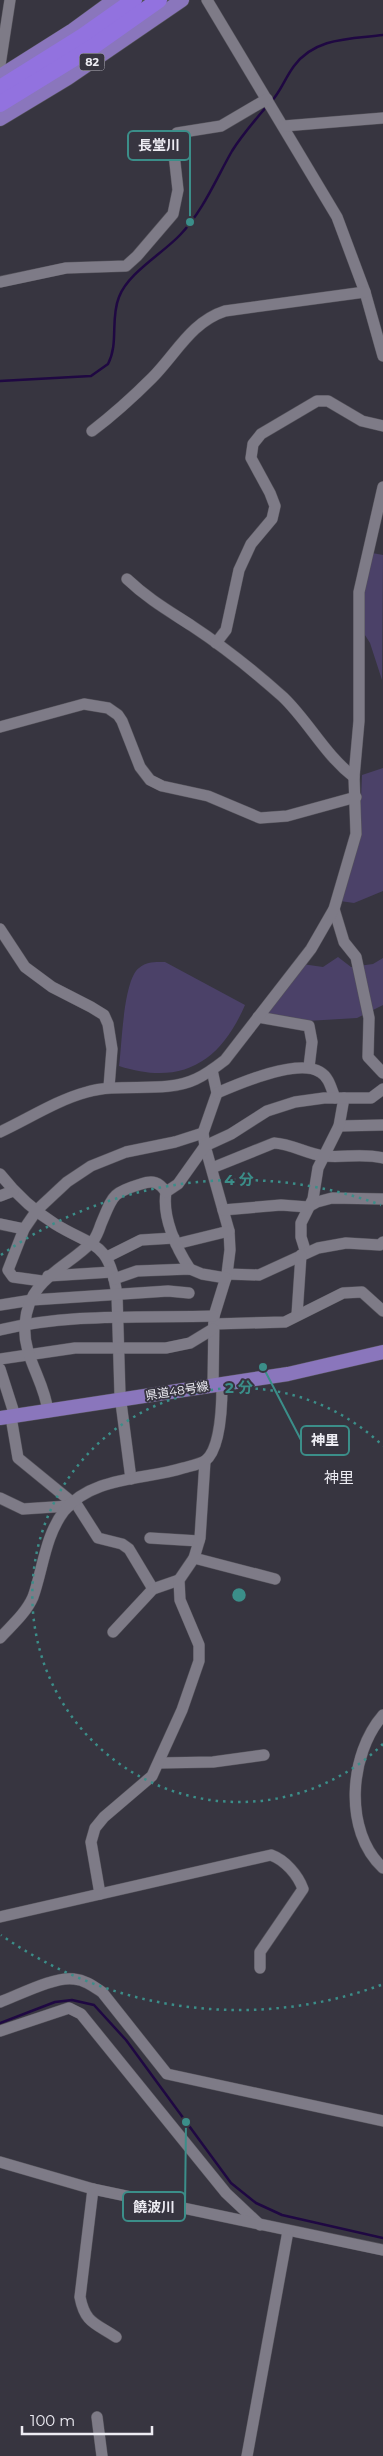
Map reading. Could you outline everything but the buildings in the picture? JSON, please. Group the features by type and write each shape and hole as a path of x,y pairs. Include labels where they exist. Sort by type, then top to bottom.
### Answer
{"highway":[{"path":"0,88 83,36 134,0"},
{"path":"0,104 91,48 159,0"}],"main road":[{"path":"0,75 73,30 114,0"},
{"name":"82","path":"0,119 68,78 182,0"},
{"name":"県道48号線","path":"9,1417 288,1374 383,1352"}],"street":[{"path":"0,65 10,0"},
{"path":"207,0 337,217 364,292 383,356"},
{"path":"0,282 66,268 126,266 173,214 178,190 173,145 177,133 221,126 267,99"},
{"path":"284,126 383,118"},
{"path":"92,431 112,416 153,377 198,324 211,316 225,311 364,292"},
{"path":"216,643 226,630 239,570 251,544 272,519 275,506 251,458 253,444 261,434 317,401 328,401 362,421 383,426"},
{"path":"0,1132 86,1092 109,1088 175,1084 195,1080 212,1070 225,1060 311,949 334,909 356,834 354,777 358,722 360,592 383,487"},
{"path":"128,579 146,597 216,643 282,697 295,710 318,742 354,777"},
{"path":"0,727 84,704 108,708 118,715 122,722 140,767 150,780 162,786 208,796 260,818 287,816 356,797"},
{"path":"334,909 344,942 356,957 369,1018 368,1057 383,1073"},
{"path":"0,929 25,967 52,988 91,1006 104,1015 108,1024 112,1049 109,1088"},
{"path":"258,1017 309,1026 312,1042 309,1067"},
{"path":"217,1093 246,1080 309,1067 321,1072 340,1098 339,1126 329,1150 323,1156 318,1168 313,1199 301,1223 304,1254 297,1315"},
{"path":"0,1638 26,1610 33,1596 48,1541 64,1512 72,1504 85,1494 104,1485 171,1472 205,1461 211,1454 217,1436 218,1385 214,1323 227,1276 230,1250 229,1231 203,1133 217,1093 212,1070"},
{"path":"166,1192 178,1184 205,1146 231,1134 267,1110 295,1102 340,1098 371,1098 383,1089"},
{"path":"339,1126 383,1126"},
{"path":"203,1133 175,1142 126,1152 91,1166 67,1182 37,1210 24,1229 8,1270 13,1276 45,1278 190,1269 202,1274 227,1276 259,1274 318,1248 346,1243 380,1245 383,1242"},
{"path":"212,1168 274,1143 285,1144 323,1156 359,1154 383,1158"},
{"path":"0,1174 13,1191 54,1224 92,1242 107,1257 117,1295 117,1349 121,1401 131,1479"},
{"path":"48,1412 27,1354 24,1324 32,1300 45,1278 92,1242 112,1196 120,1190 151,1181 160,1184 166,1192 165,1201 175,1241 190,1269"},
{"path":"0,1196 13,1191"},
{"path":"223,1210 281,1205 308,1207 317,1202 332,1198 383,1198"},
{"path":"0,1224 24,1229"},
{"path":"107,1257 141,1240 175,1241 229,1231"},
{"path":"0,1305 32,1300 168,1291 190,1294"},
{"path":"0,1330 24,1324 74,1319 118,1318 214,1323 285,1322 343,1293 362,1292 383,1311"},
{"path":"0,1359 74,1348 166,1348 190,1343 214,1323"},
{"path":"0,1369 18,1458 72,1504 98,1538 122,1544 129,1549 153,1589"},
{"path":"113,1632 153,1589 179,1580 194,1558 199,1542 205,1461"},
{"path":"0,1498 23,1509 72,1504"},
{"path":"150,1538 199,1542"},
{"path":"194,1558 275,1579"},
{"path":"100,1894 91,1842 95,1828 104,1817 152,1776 182,1710 199,1661 199,1644 180,1600 179,1580"},
{"path":"383,1716 373,1727 366,1740 355,1782 358,1822 375,1861 383,1868"},
{"path":"158,1763 213,1762 264,1755"},
{"path":"0,1917 271,1855 277,1857 299,1878 303,1889 260,1952 260,1968"},
{"path":"0,2002 61,1979 74,1978 89,1983 102,1992 167,2074 383,2121"},
{"path":"0,2031 69,2008 82,2014 226,2193 260,2225"},
{"path":"0,2162 93,2189 383,2250"},
{"path":"93,2189 80,2297 83,2313 90,2320 116,2337"},
{"path":"247,2456 288,2231"},
{"path":"97,2417 102,2456"}],"shaded area":[{"path":"367,552 383,555 382,680 370,643 358,624"},
{"path":"383,768 383,891 354,903 340,901 360,822 362,775"},
{"path":"338,957 351,967 373,964 383,958 383,1005 357,1018 290,1022 266,1016 302,964 323,967"},
{"path":"165,962 245,1005 235,1025 223,1042 196,1065 180,1071 161,1073 141,1072 119,1066 126,999 134,975 145,964"}],"waterway":[{"path":"271,102 294,66 312,49 334,41 383,35"},
{"path":"0,381 91,376 108,364 113,348 116,305 123,288 138,272 173,242 196,216 232,151 267,106"},
{"path":"0,2023 55,2002 72,2000 94,2005 126,2040 231,2183 256,2203 282,2215 383,2238"}],"place":[{"name":"長堂川","path":"190,222"},
{"name":"神里","path":"263,1367"},
{"name":"饒波川","path":"186,2122"}],"district":[{"name":"神里","path":"339,1478"}]}
